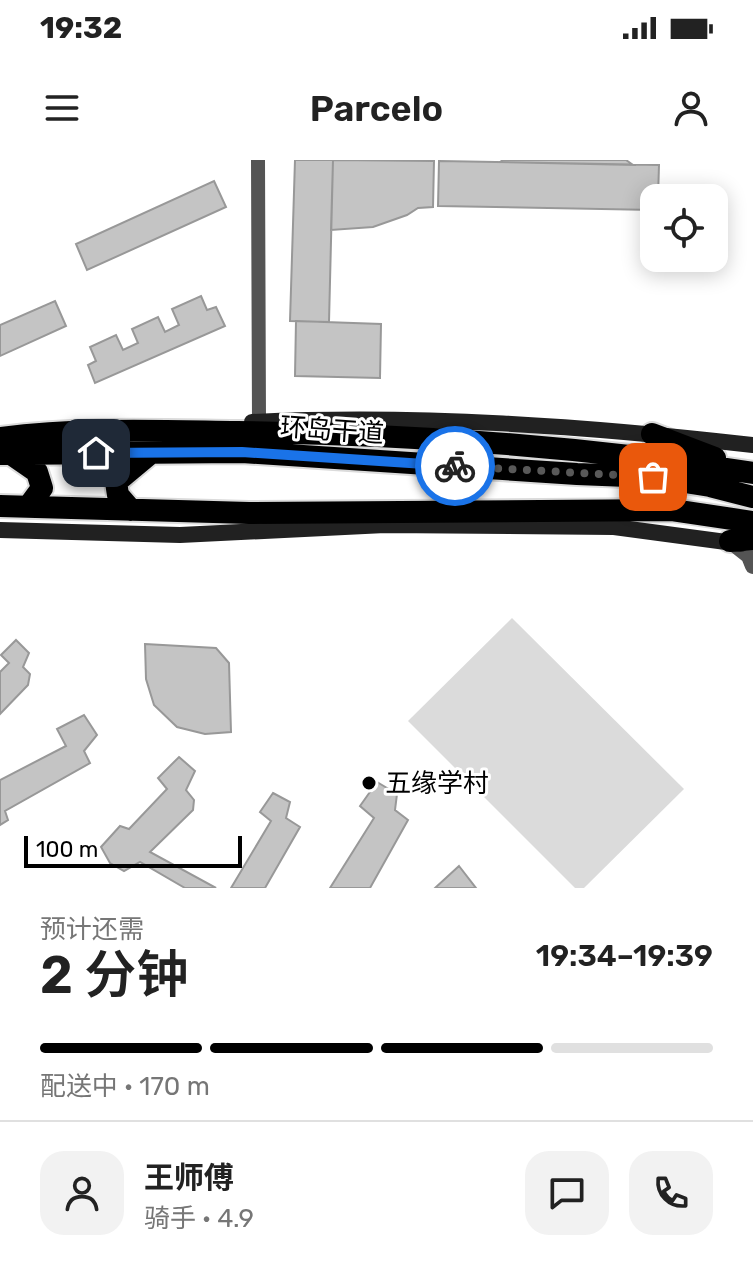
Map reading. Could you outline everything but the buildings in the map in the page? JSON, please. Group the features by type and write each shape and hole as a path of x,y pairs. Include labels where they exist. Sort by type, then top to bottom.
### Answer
{"highway":[{"path":"3,445 85,431 366,435 646,456 753,473"},
{"path":"652,434 753,473"},
{"path":"3,445 37,472 42,488 28,507"},
{"name":"环岛干道","path":"3,445 152,452 242,452 653,477 753,497"},
{"path":"131,510 118,495 116,482 152,452"},
{"path":"0,506 249,513 672,510 753,522"},
{"path":"730,541 753,539"}],"main road":[{"path":"85,431 259,422 425,420 652,434 753,445"},
{"path":"0,530 180,535 385,525 614,527 730,541 753,547"}],"street":[{"path":"258,160 259,422"},
{"path":"730,541 749,556 753,566"}],"shaded area":[{"path":"512,618 684,789 584,888 575,888 408,721"}],"way so far":[{"path":"455,466 653,477"}],"place":[{"name":"五缘学村","path":"369,783"}],"route":[{"path":"96,453 242,452 455,466"}]}
